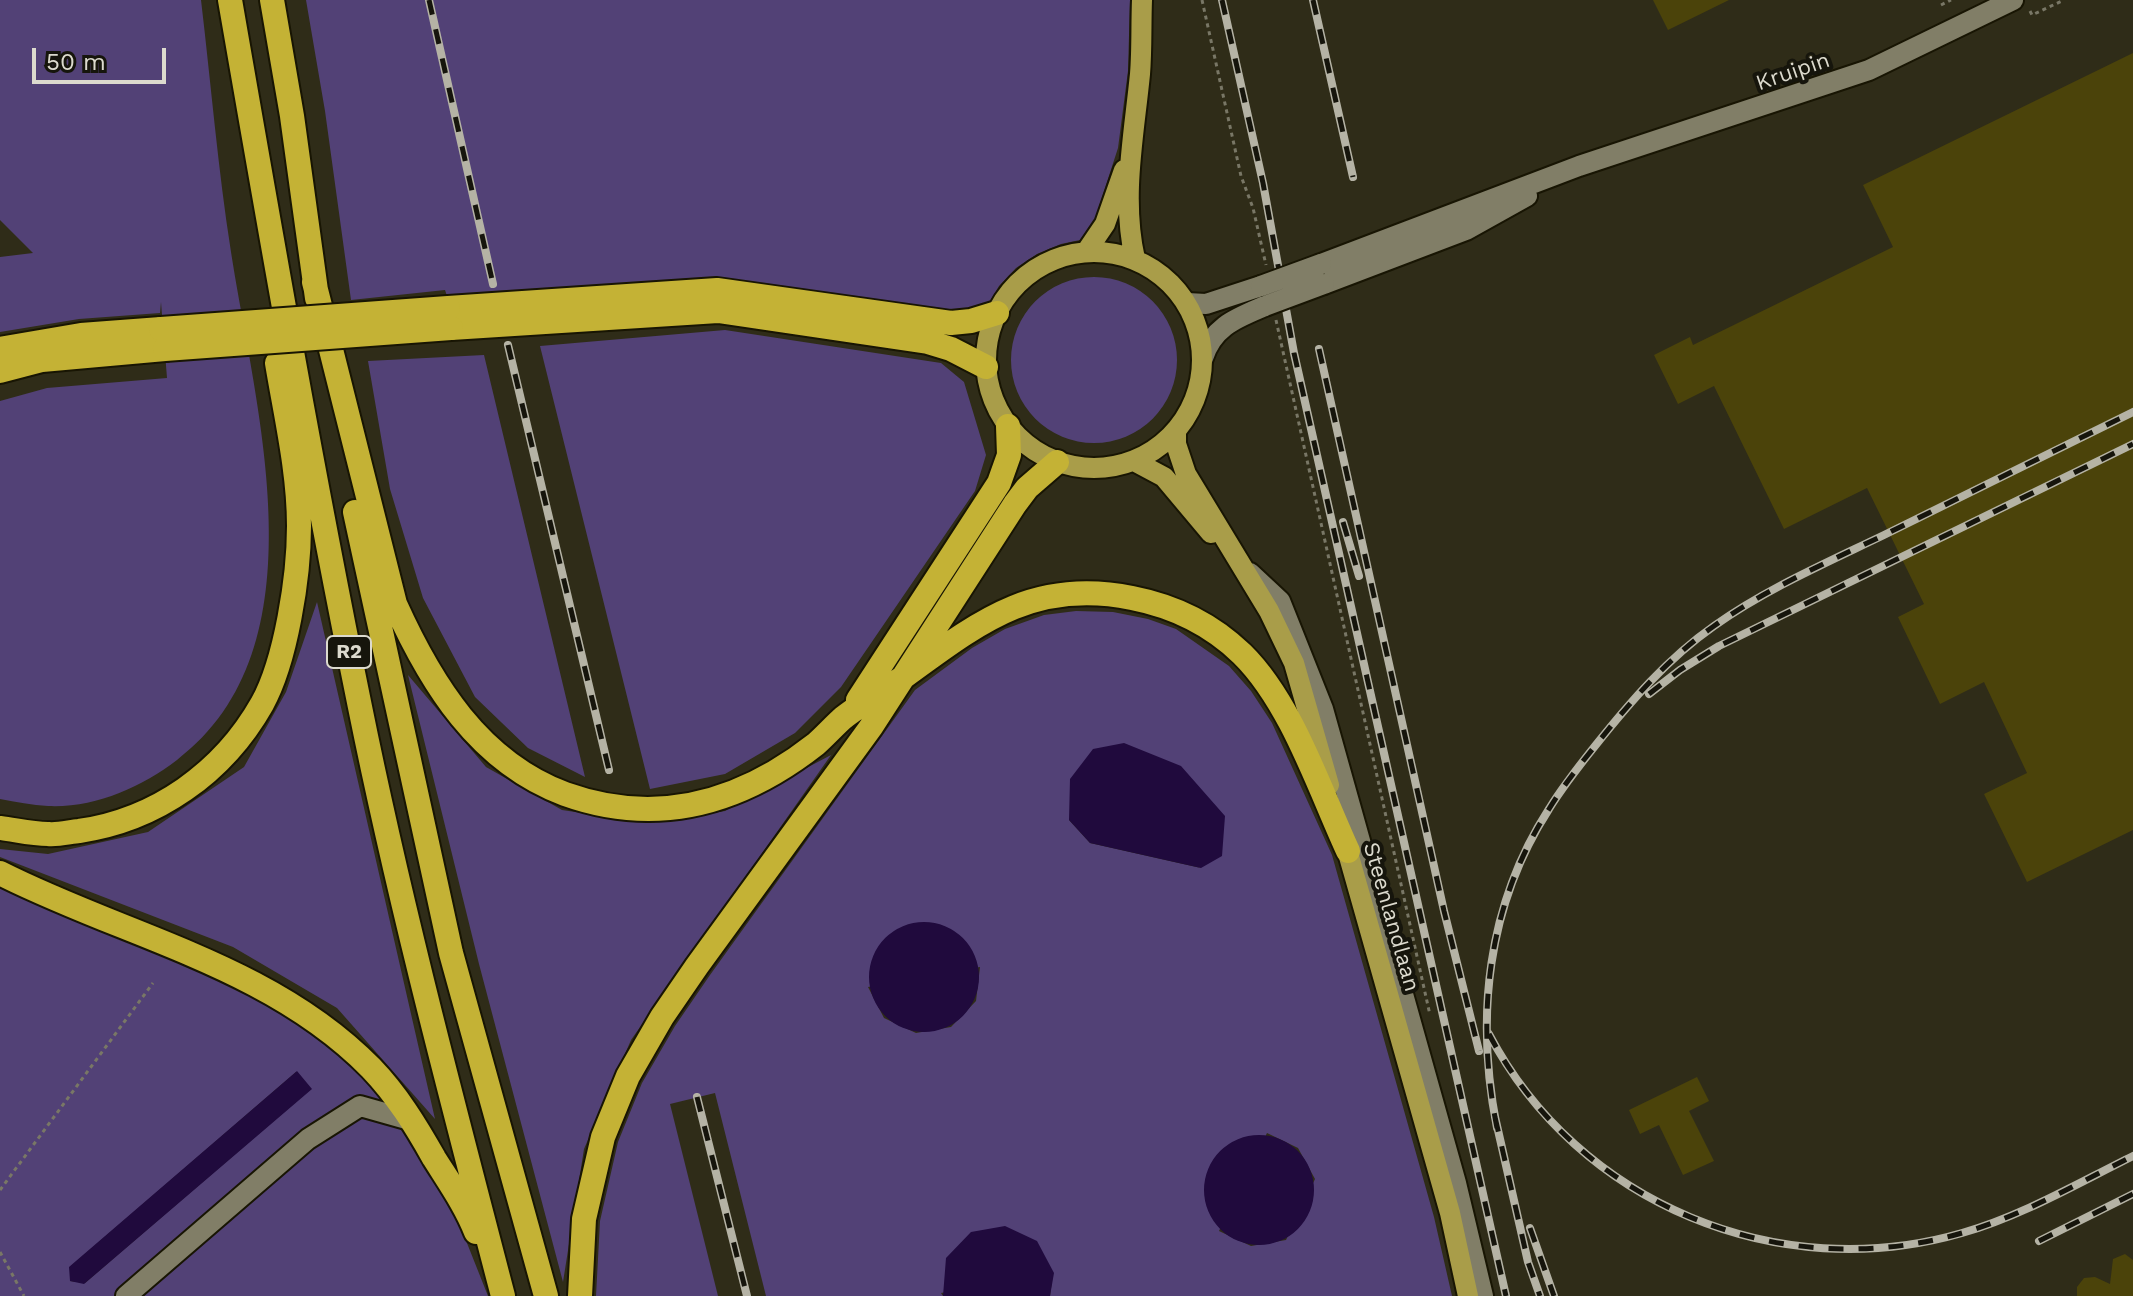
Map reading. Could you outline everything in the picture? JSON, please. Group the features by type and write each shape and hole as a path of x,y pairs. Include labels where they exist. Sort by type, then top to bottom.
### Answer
{"highway":[{"path":"0,828 50,835 98,828 136,818 169,801 208,772 236,742 262,704 276,672 296,583 299,525 294,467 258,244 230,0"},
{"name":"R2","path":"230,0 293,361 360,709 420,975 502,1296"},
{"name":"R2","path":"272,0 292,116 314,282 350,486 451,953 546,1296"},
{"path":"314,282 395,604 414,647 463,721 495,753 525,774 558,791 596,805 636,810 678,808 721,798 757,782 816,743 844,717 870,686 999,483 1009,455 1008,426"},
{"path":"0,371 42,360 163,339 449,318 717,290 951,323 997,313"},
{"path":"449,318 718,311 928,342 960,352 986,367"},
{"path":"0,349 81,335 163,339"},
{"path":"580,1296 584,1219 603,1137 628,1076 662,1017 829,785 1015,504 1027,488 1057,462"},
{"path":"844,717 962,633 998,613 1040,598 1075,593 1116,594 1153,602 1183,613 1209,629 1241,653 1265,680 1287,715 1348,851"},
{"path":"0,873 226,968 283,1000 339,1040 371,1068 413,1121 472,1222 502,1296"}],"main road":[{"path":"1135,259 1129,225 1130,151 1140,73 1142,0"},
{"path":"1086,252 1110,214 1130,151"},
{"path":"1103,251 1135,259 1173,285 1187,303 1201,339 1203,358 1201,382 1193,405 1176,432 1157,449 1134,461 1109,468 1083,468 1057,462 1039,454 1022,441 1008,426 992,398 986,367 990,330 1009,293 1024,277 1043,264 1064,256 1103,251"},
{"name":"Steenlandlaan","path":"1176,432 1176,444 1186,474 1269,611 1294,663 1450,1213 1468,1296"},
{"name":"Steenlandlaan","path":"1134,461 1153,469 1175,487 1238,562"}],"street":[{"name":"Kruipin","path":"1266,292 1322,274 1579,166 1869,70 2021,4"},
{"path":"1187,303 1206,304 1266,292"},
{"path":"1203,358 1211,339 1222,326 1266,292"},
{"path":"1238,562 1280,601 1323,709 1448,1154 1483,1296"},
{"path":"126,1296 308,1139 360,1106 413,1121"}],"path":[{"path":"1202,0 1241,176 1253,208 1266,292 1431,1017"},
{"path":"1941,5 1951,0"},
{"path":"2021,4 2032,15 2064,0"},
{"path":"0,1190 153,983"},
{"path":"0,1252 24,1296"}],"shaded area":[{"path":"0,0 201,0 226,221 264,451 269,522 266,591 252,655 223,712 177,760 148,779 100,800 66,806 42,806 0,799 0,401 47,388 167,378 161,302 160,313 79,319 0,332 0,257 33,253 0,220"},
{"path":"306,0 1130,0 1128,71 1118,148 1095,219 1080,240 1037,254 1016,268 999,286 989,303 969,309 951,311 718,278 447,296 445,290 351,300"},
{"path":"1094,277 1126,283 1153,301 1171,328 1177,360 1171,392 1153,419 1126,437 1094,443 1062,437 1035,419 1017,392 1011,360 1017,328 1035,301 1062,283"},
{"path":"725,330 941,363 964,382 986,455 975,491 841,687 795,733 725,774 650,789 540,346"},
{"path":"484,355 585,777 528,748 475,697 423,598 390,489 368,361"},
{"path":"317,602 435,1119 337,1008 233,947 0,857 0,849 48,854 148,832 244,767 286,692"},
{"path":"1076,611 1113,612 1176,629 1229,666 1251,691 1272,723 1332,855 1434,1217 1452,1296 1050,1296 1053,1273 941,1293 943,1296 766,1296 715,1093 670,1104 718,1296 596,1296 600,1221 618,1142 642,1083 675,1026 915,690 972,648 1005,629 1044,615","holes":["1069,820 1201,868 1090,843","980,967 976,1001 951,1027 916,1033 884,1018 868,987","1267,1133 1298,1148 1315,1179 1286,1240 1251,1246 1219,1231"]},
{"path":"408,675 486,767 562,810 649,823 725,811 831,755 631,1040 584,1149 563,1282 479,964"},
{"path":"1124,743 1181,766 1225,816 1222,856 1201,868 1090,843 1069,820 1070,779 1093,749"},
{"path":"0,887 220,979 277,1010 332,1050 362,1077 397,1118 461,1228 488,1296 0,1296","holes":["296,1072 311,1089 85,1283 70,1281 70,1267"]},
{"path":"924,922 945,926 963,938 975,956 979,977 975,998 963,1016 945,1028 924,1032 903,1028 885,1016 873,998 869,977 873,956 885,938 903,926"},
{"path":"297,1071 312,1089 84,1284 70,1281 69,1267"},
{"path":"1259,1135 1280,1139 1298,1151 1310,1169 1314,1190 1310,1211 1298,1229 1280,1241 1259,1245 1238,1241 1220,1229 1208,1211 1204,1190 1208,1169 1220,1151 1238,1139"},
{"path":"1005,1226 1037,1241 1054,1273 1050,1296 943,1296 946,1258 971,1232"}],"building":[{"path":"1653,0 1729,0 1668,30"},
{"path":"2133,53 2133,830 2027,882 1984,794 2027,773 1984,682 1940,704 1898,617 1924,604 1867,488 1784,529 1714,386 1678,404 1654,355 1690,337 1693,345 1893,247 1863,185"},
{"path":"1697,1077 1709,1101 1689,1111 1714,1161 1683,1175 1659,1125 1640,1134 1629,1110"},
{"path":"2125,1254 2133,1260 2133,1296 2077,1296 2077,1287 2084,1278 2095,1277 2110,1284 2113,1259"}],"railway":[{"path":"429,0 493,284"},
{"path":"1222,0 1263,183 1294,353 1506,1296"},
{"path":"1313,0 1353,177"},
{"path":"508,345 609,770"},
{"path":"1319,349 1444,911 1479,1051"},
{"path":"1497,1128 1490,1086 1487,1004 1500,923 1512,884 1528,846 1554,801 1636,697 1697,639 1754,600 2133,412"},
{"path":"1649,694 1719,646 2133,444"},
{"path":"1343,522 1359,576"},
{"path":"1489,1034 1527,1094 1575,1144 1630,1186 1690,1217 1755,1238 1823,1248 1893,1247 1962,1233 2028,1208 2133,1156"},
{"path":"697,1097 747,1296"},
{"path":"1495,1117 1528,1262 1540,1296"},
{"path":"2039,1241 2133,1194"},
{"path":"1530,1228 1554,1296"}]}
